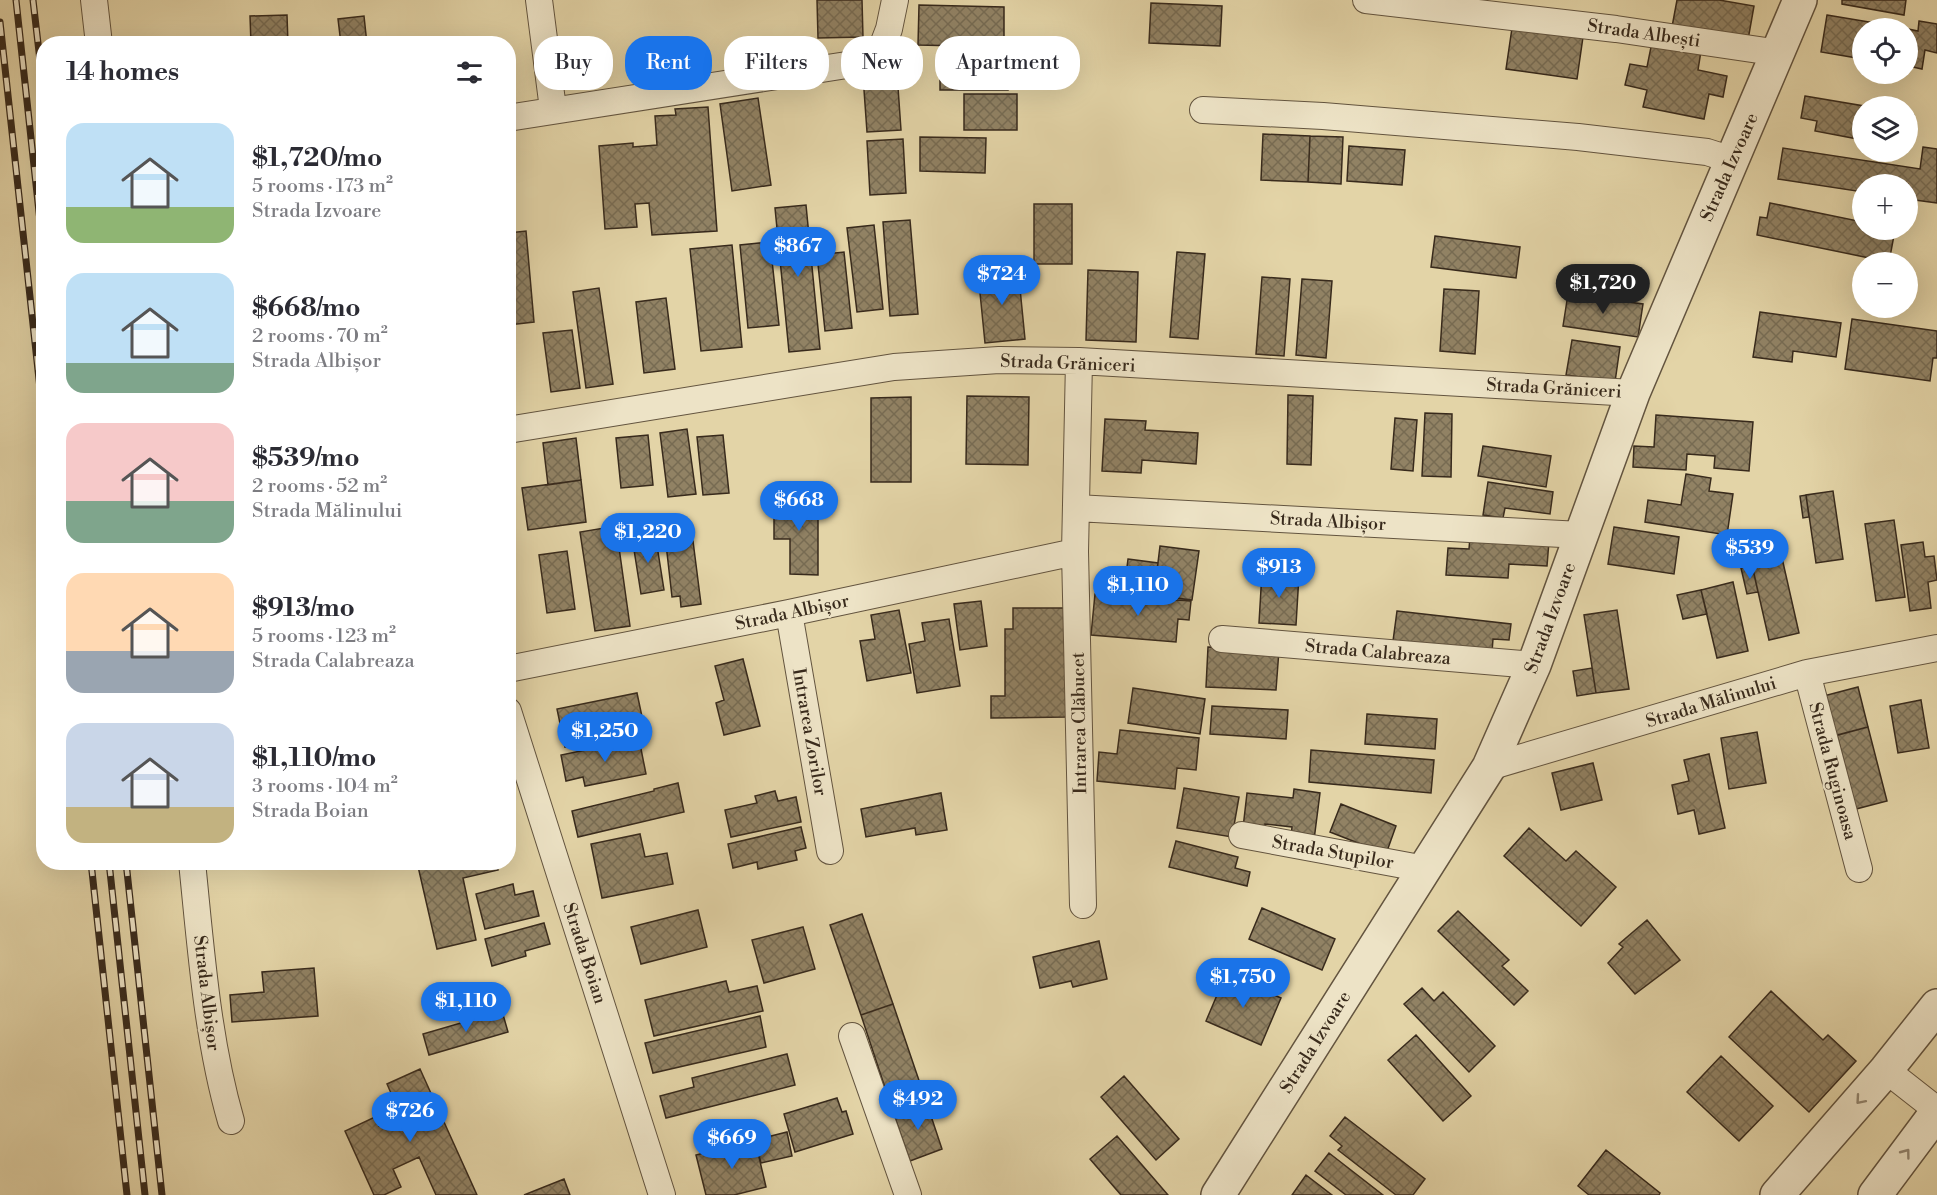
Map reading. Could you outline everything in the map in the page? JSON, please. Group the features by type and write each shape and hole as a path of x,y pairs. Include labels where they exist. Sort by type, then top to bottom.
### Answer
{"street":[{"path":"94,0 98,36"},
{"path":"539,0 553,109"},
{"path":"516,116 866,62 881,50 889,29 895,0"},
{"name":"Strada Albești","path":"1366,0 1616,28 1779,53"},
{"name":"Strada Izvoare","path":"1218,1195 1489,767 1534,665 1633,393 1800,0"},
{"path":"1203,110 1323,116 1567,135 1707,152 1732,160"},
{"name":"Strada Grăniceri","path":"516,429 894,367 999,360 1078,361 1633,393"},
{"name":"Intrarea Clăbucet","path":"1078,361 1075,552 1083,905"},
{"name":"Strada Albișor","path":"1076,508 1581,535"},
{"name":"Strada Albișor","path":"516,667 789,613 1075,552"},
{"name":"Intrarea Zorilor","path":"789,613 830,851"},
{"name":"Strada Calabreaza","path":"1222,639 1534,665"},
{"name":"Strada Mălinului","path":"1489,767 1807,673 1937,648"},
{"name":"Strada Ruginoasa","path":"1807,673 1859,869"},
{"name":"Strada Boian","path":"516,736 662,1195"},
{"name":"Strada Stupilor","path":"1242,835 1425,869"},
{"name":"Strada Albișor","path":"193,870 210,1024 220,1084 231,1122"},
{"path":"1777,1195 1886,1070 1937,1006"},
{"path":"852,1036 908,1195"},
{"path":"1875,1195 1937,1111 1886,1070"}],"building":[{"path":"817,0 862,0 863,36 818,36"},
{"path":"1677,0 1719,0 1754,6 1748,40 1672,27"},
{"path":"1842,0 1906,0 1904,15 1842,4"},
{"path":"1151,3 1222,6 1220,46 1149,43"},
{"path":"919,5 1004,7 1004,36 935,36 935,45 923,45 923,36 918,36"},
{"path":"287,15 288,36 251,36 250,16"},
{"path":"1827,15 1852,19 1852,57 1821,52"},
{"path":"364,16 366,36 340,36 338,19"},
{"path":"1919,21 1937,24 1937,53 1925,50 1922,69 1918,68"},
{"path":"1512,28 1583,37 1577,79 1506,69"},
{"path":"1652,42 1701,51 1698,70 1727,76 1723,97 1709,94 1704,119 1643,107 1647,90 1625,85 1630,64 1647,67"},
{"path":"864,90 898,90 901,130 867,132"},
{"path":"964,94 1017,94 1017,130 964,130"},
{"path":"1805,96 1852,104 1852,138 1815,131 1817,121 1801,118"},
{"path":"758,98 771,185 732,191 720,104"},
{"path":"708,107 717,231 652,235 649,203 635,204 637,227 605,229 599,146 633,143 633,147 657,145 655,116 676,115 675,109"},
{"path":"1263,134 1310,136 1308,182 1261,180"},
{"path":"1310,136 1343,137 1341,184 1308,182"},
{"path":"920,137 986,138 985,173 920,171"},
{"path":"903,139 906,193 870,195 867,141"},
{"path":"1349,146 1405,150 1402,185 1347,181"},
{"path":"1923,147 1937,149 1937,203 1918,200 1918,174 1852,174 1852,190 1778,179 1783,148 1852,159 1852,162 1874,162 1920,169"},
{"path":"1770,203 1852,220 1852,240 1893,240 1891,252 1852,252 1852,254 1757,235 1760,217 1767,218"},
{"path":"1034,204 1072,204 1072,264 1034,264"},
{"path":"806,205 820,349 789,352 775,208"},
{"path":"910,220 918,314 890,316 883,222"},
{"path":"874,225 883,309 857,312 847,228"},
{"path":"526,231 534,322 516,324 516,232"},
{"path":"1435,236 1520,247 1516,278 1431,267"},
{"path":"770,242 779,325 748,328 740,245"},
{"path":"732,245 742,347 701,351 690,249"},
{"path":"844,252 852,328 825,331 817,255"},
{"path":"1177,252 1205,254 1198,339 1170,337"},
{"path":"1018,268 1025,339 985,343 978,273"},
{"path":"1088,270 1138,272 1136,342 1086,340"},
{"path":"1262,277 1290,279 1284,356 1256,354"},
{"path":"1302,279 1332,281 1326,358 1296,355"},
{"path":"599,288 613,384 586,388 573,292"},
{"path":"1444,289 1479,291 1475,354 1440,351"},
{"path":"1568,294 1643,304 1638,337 1563,326"},
{"path":"666,298 675,369 644,373 636,302"},
{"path":"1760,312 1841,323 1836,357 1793,351 1792,362 1753,357"},
{"path":"1852,319 1937,331 1937,358 1933,358 1930,381 1845,369"},
{"path":"572,330 580,388 551,392 543,333"},
{"path":"1572,340 1620,347 1615,382 1566,375"},
{"path":"1288,395 1313,396 1311,465 1287,464"},
{"path":"967,396 1029,397 1028,465 966,464"},
{"path":"911,397 911,482 871,482 871,398"},
{"path":"1425,413 1452,414 1451,477 1422,476"},
{"path":"1656,415 1753,422 1749,471 1714,468 1715,456 1687,454 1686,470 1633,467 1634,446 1654,447"},
{"path":"1395,418 1417,420 1413,471 1391,469"},
{"path":"1105,419 1146,421 1145,430 1198,433 1196,464 1142,460 1141,473 1102,471"},
{"path":"687,429 696,494 668,497 660,433"},
{"path":"648,435 653,485 621,488 616,438"},
{"path":"723,435 729,493 703,495 697,437"},
{"path":"576,438 581,480 548,485 543,443"},
{"path":"1483,446 1551,456 1546,487 1478,476"},
{"path":"1686,474 1711,478 1709,491 1733,494 1727,535 1645,522 1648,500 1681,505"},
{"path":"581,480 586,522 528,530 522,488"},
{"path":"1488,482 1553,492 1550,514 1505,508 1503,518 1483,515"},
{"path":"1833,491 1843,559 1816,563 1806,495"},
{"path":"1806,495 1809,517 1803,518 1800,496"},
{"path":"774,497 818,497 818,575 790,574 790,539 774,539"},
{"path":"1894,520 1905,597 1876,601 1865,524"},
{"path":"616,526 630,626 595,631 580,532"},
{"path":"1614,527 1679,537 1674,574 1608,564"},
{"path":"655,533 664,590 641,594 632,537"},
{"path":"1470,537 1549,541 1547,566 1509,564 1508,578 1446,575 1448,548 1469,549"},
{"path":"693,541 701,604 681,607 680,596 672,597 666,544"},
{"path":"1923,542 1925,557 1934,556 1937,580 1928,582 1931,608 1910,611 1901,545"},
{"path":"1160,546 1199,551 1192,600 1154,595"},
{"path":"567,551 575,609 547,613 539,555"},
{"path":"1782,558 1799,633 1769,640 1752,565"},
{"path":"1128,559 1158,563 1154,595 1124,591"},
{"path":"1752,565 1758,592 1747,594 1741,568"},
{"path":"1262,572 1299,575 1296,625 1259,623"},
{"path":"1733,582 1748,651 1717,658 1701,590"},
{"path":"1701,590 1707,614 1683,619 1677,595"},
{"path":"1095,594 1191,601 1189,620 1178,619 1176,642 1091,635"},
{"path":"981,601 987,646 960,650 954,604"},
{"path":"1013,608 1065,608 1066,717 991,718 991,696 1005,696 1005,629 1013,629"},
{"path":"899,610 911,673 867,681 860,641 875,639 871,615"},
{"path":"1617,610 1629,689 1596,693 1584,615"},
{"path":"1397,611 1511,624 1509,640 1493,639 1492,652 1393,641"},
{"path":"949,619 960,686 917,693 909,644 925,641 922,623"},
{"path":"1208,647 1279,650 1276,690 1206,687"},
{"path":"743,659 760,726 724,735 716,703 724,700 715,666"},
{"path":"1592,668 1596,693 1577,696 1573,671"},
{"path":"1858,687 1868,727 1827,738 1816,698"},
{"path":"1133,688 1205,699 1200,734 1128,723"},
{"path":"637,693 645,731 565,747 557,709"},
{"path":"1921,700 1929,748 1898,753 1890,706"},
{"path":"1212,706 1288,710 1286,739 1210,734"},
{"path":"1367,714 1437,719 1435,749 1365,744"},
{"path":"1868,727 1887,801 1856,809 1837,735"},
{"path":"1120,730 1199,738 1196,770 1177,768 1175,789 1097,781 1099,752 1117,754"},
{"path":"1757,732 1766,783 1729,789 1721,738"},
{"path":"639,739 646,774 585,786 583,777 566,781 561,755"},
{"path":"1311,750 1434,760 1431,793 1309,782"},
{"path":"1709,754 1725,828 1699,834 1694,810 1678,814 1672,785 1689,781 1684,760"},
{"path":"1593,763 1602,800 1561,810 1552,773"},
{"path":"678,783 684,812 578,837 572,811"},
{"path":"1184,788 1239,797 1232,837 1177,828"},
{"path":"1294,789 1320,793 1314,840 1291,837 1292,827 1265,824 1264,831 1243,828 1247,793 1293,798"},
{"path":"775,791 778,801 796,797 801,822 731,837 725,810 757,803 755,796"},
{"path":"941,793 947,830 916,835 915,828 866,837 861,809"},
{"path":"1341,804 1396,826 1386,854 1330,832"},
{"path":"801,827 806,848 795,851 797,860 758,869 757,862 733,868 728,844"},
{"path":"1529,828 1566,861 1576,851 1616,887 1581,926 1504,856"},
{"path":"640,834 645,857 667,853 673,884 602,898 591,844"},
{"path":"1176,841 1238,857 1235,868 1250,872 1247,886 1169,867"},
{"path":"419,870 498,870 463,878 476,940 437,949"},
{"path":"513,884 515,895 533,891 539,916 485,929 476,894"},
{"path":"1262,908 1335,939 1322,970 1249,939"},
{"path":"698,910 707,947 641,964 631,927"},
{"path":"1458,911 1509,960 1502,966 1528,991 1514,1005 1438,931"},
{"path":"862,914 893,1004 861,1015 830,925"},
{"path":"1647,920 1680,960 1635,994 1608,963 1623,947 1619,944"},
{"path":"544,923 550,944 525,951 526,956 492,966 485,939"},
{"path":"803,927 815,969 764,983 752,940"},
{"path":"1099,941 1107,979 1073,987 1071,981 1040,988 1033,957"},
{"path":"314,968 318,1016 232,1022 230,995 264,992 262,972"},
{"path":"1226,974 1281,998 1261,1045 1206,1021"},
{"path":"726,981 729,992 757,986 763,1011 654,1036 645,1000"},
{"path":"1422,988 1434,1001 1443,992 1495,1046 1469,1072 1404,1004"},
{"path":"1771,991 1823,1040 1828,1035 1856,1061 1809,1112 1729,1037"},
{"path":"893,1004 926,1101 893,1112 861,1015"},
{"path":"502,1011 508,1032 429,1055 423,1034"},
{"path":"760,1016 766,1047 653,1073 645,1043"},
{"path":"1416,1035 1471,1096 1443,1121 1388,1060"},
{"path":"787,1054 795,1085 666,1118 660,1096 694,1087 692,1078"},
{"path":"1721,1056 1773,1106 1739,1141 1687,1092"},
{"path":"420,1069 477,1195 436,1195 419,1157 393,1169 401,1187 384,1195 374,1195 345,1131 375,1117 379,1126 401,1116 387,1084"},
{"path":"1124,1076 1179,1139 1156,1160 1101,1097"},
{"path":"837,1098 842,1112 846,1111 853,1134 795,1152 784,1114"},
{"path":"926,1101 942,1149 910,1161 893,1112"},
{"path":"1345,1117 1425,1179 1413,1195 1396,1195 1338,1150 1342,1146 1330,1136"},
{"path":"787,1132 792,1156 761,1163 755,1140"},
{"path":"1117,1136 1168,1195 1121,1195 1090,1159"},
{"path":"755,1140 766,1187 734,1195 706,1195 696,1155"},
{"path":"1606,1150 1660,1193 1659,1195 1589,1195 1578,1186"},
{"path":"1329,1153 1383,1195 1346,1195 1315,1171"},
{"path":"1306,1175 1332,1195 1292,1195"},
{"path":"564,1179 570,1195 524,1195"}],"railway":[{"path":"16,0 36,184"},
{"path":"33,0 37,36"},
{"path":"0,22 36,352"},
{"path":"92,870 127,1195"},
{"path":"110,870 145,1195"},
{"path":"127,870 162,1195"}]}
